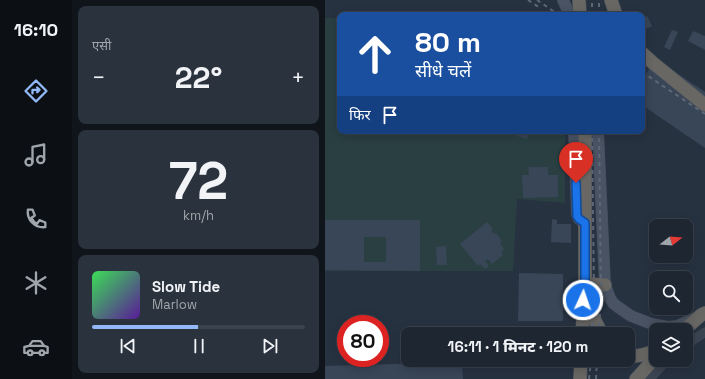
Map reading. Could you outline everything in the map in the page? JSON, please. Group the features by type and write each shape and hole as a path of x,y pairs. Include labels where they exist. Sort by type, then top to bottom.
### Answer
{"highway":[{"path":"578,0 580,12"},
{"path":"647,65 705,105"},
{"path":"582,327 585,284 585,134"},
{"path":"585,284 605,284"},
{"path":"583,300 598,327"},
{"path":"692,323 703,314"},
{"path":"635,356 649,353"},
{"path":"636,379 649,365"},
{"path":"580,379 581,367"}],"main road":[{"path":"563,0 568,12"},
{"path":"578,0 583,12"},
{"path":"574,134 577,214 579,219 585,219"},
{"path":"598,134 605,284 610,298 617,307 631,316 652,324 668,327 677,326 703,314"}],"street":[{"path":"693,340 705,332"},
{"path":"651,379 661,367"}],"green space":[{"path":"325,18 337,18 337,134 565,134 565,203 517,199 513,271 325,271"}],"building":[{"path":"647,16 652,26 645,30 645,17"},
{"path":"672,30 678,32 670,50 664,47"},
{"path":"693,31 705,36 705,50 688,41"},
{"path":"656,59 705,92 705,148 645,107 645,76"},
{"path":"517,134 528,134 527,139 517,136"},
{"path":"528,167 548,167 548,175 558,175 558,197 523,198 522,175 529,175"},
{"path":"552,219 557,220 557,224 571,224 571,243 551,242"},
{"path":"325,220 420,220 420,271 325,270","holes":["364,237 386,237 386,262 364,262"]},
{"path":"487,222 493,229 491,230 494,234 496,233 502,241 500,243 504,249 501,252 503,255 492,264 488,259 485,261 489,266 485,269 480,264 478,266 460,244"},
{"path":"446,246 447,265 437,265 436,247"},
{"path":"519,273 563,274 563,321 518,321"},
{"path":"389,364 401,364 401,367 462,367 463,379 325,379 325,366 389,367"}],"railway":[{"path":"528,0 540,8"},
{"path":"537,0 555,12"},
{"path":"592,0 592,12"},
{"path":"599,0 599,12"},
{"path":"645,74 705,114"},
{"path":"592,134 594,294 592,327"},
{"path":"599,134 601,294 599,327"},
{"path":"589,379 590,367"},
{"path":"596,379 597,367"}],"route":[{"path":"576,183 577,216 585,223 585,284 583,300"}]}
